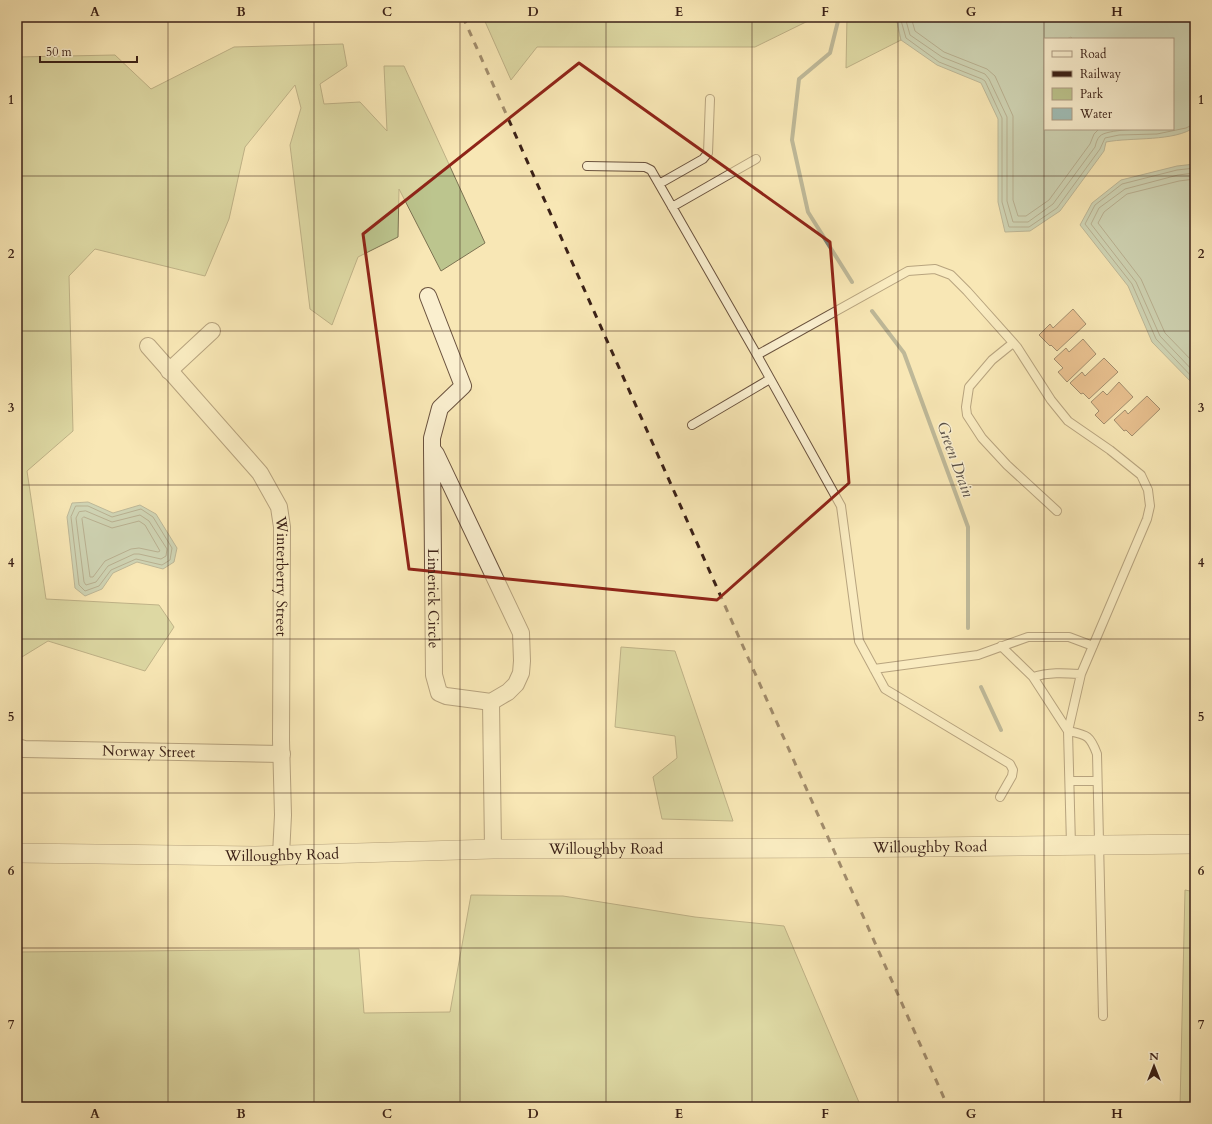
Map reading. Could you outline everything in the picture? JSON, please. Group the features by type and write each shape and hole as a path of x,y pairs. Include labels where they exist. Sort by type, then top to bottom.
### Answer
{"street":[{"name":"Limerick Circle","path":"428,296 463,386 440,408 432,438 434,675 439,693 446,696 492,702"},
{"path":"170,371 212,331"},
{"name":"Winterberry Street","path":"148,346 260,473 279,507 282,527 283,815 281,855"},
{"path":"432,449 436,454 521,633 521,673 513,687 492,702 493,849"},
{"name":"Norway Street","path":"17,746 24,749 282,754"},
{"name":"Willoughby Road","path":"17,853 281,855 493,849 833,848 1195,844"}],"lane":[{"path":"659,184 703,159 708,153 710,99"},
{"path":"672,207 756,159"},
{"path":"587,166 645,167 651,170 757,355 841,506 859,641 885,689 1010,764 1013,770 1012,776 1000,797"},
{"path":"757,355 908,271 935,269 950,275 967,291 1013,343 1051,400 1068,420 1110,450 1141,475 1148,490 1150,506 1147,519 1081,674 1068,731 1071,845"},
{"path":"1013,343 992,360 969,387 966,407 967,415 982,438 1007,465 1057,511"},
{"path":"692,425 770,379"},
{"path":"874,669 978,655 1028,637 1069,638 1093,646"},
{"path":"1001,646 1033,677 1068,731 1086,735 1093,744 1096,754 1103,1016"},
{"path":"1033,677 1045,673 1058,672 1081,674"},
{"path":"1070,781 1097,781"}],"highlighted area":[{"path":"579,63 830,242 849,483 717,600 409,569 363,234"}],"green space":[{"path":"483,17 810,17 810,20 755,47 537,47 511,80"},
{"path":"847,17 896,17 901,40 846,68"},
{"path":"343,44 347,66 320,84 324,104 360,102 387,131 384,66 404,66 485,243 441,271 399,189 398,237 358,257 332,325 310,309 290,145 301,108 295,85 245,147 229,219 205,276 95,249 69,276 73,431 27,471 46,599 159,605 174,627 145,671 48,641 17,660 17,57 115,55 151,89 234,47"},
{"path":"621,647 675,651 733,821 662,819 653,777 677,758 675,736 615,727"},
{"path":"1185,890 1195,892 1195,1107 1180,1107"},
{"path":"471,895 563,896 695,917 784,926 861,1107 17,1107 17,952 359,949 364,1013 450,1012"}],"water":[{"path":"896,17 1195,17 1195,127 1176,135 1106,142 1104,151 1060,211 1030,231 1005,232 998,202 998,119 981,83 937,65 901,40"},
{"path":"1195,164 1195,386 1152,342 1128,286 1080,225 1092,203 1121,180 1177,166"},
{"path":"88,502 113,513 140,505 156,514 177,548 174,562 163,569 137,562 113,573 102,589 85,596 75,588 67,517 72,503"}],"building":[{"path":"1073,309 1086,324 1057,351 1039,335 1050,324 1053,328"},
{"path":"1083,339 1096,354 1067,382 1058,372 1063,368 1054,359 1066,348 1069,352"},
{"path":"1104,358 1118,372 1089,399 1083,393 1081,394 1070,383 1082,372 1085,376"},
{"path":"1119,382 1133,397 1104,424 1095,415 1099,411 1091,402 1103,391 1107,395"},
{"path":"1147,396 1160,409 1132,436 1126,430 1124,431 1114,420 1125,410 1128,414"}],"waterway":[{"name":"Green Drain","path":"839,17 830,53 799,79 792,140 808,212 852,282"},
{"name":"Green Drain","path":"872,311 904,353 968,527 968,628"},
{"name":"Green Drain","path":"981,687 1001,730"}],"railway":[{"path":"463,17 948,1107"}]}
